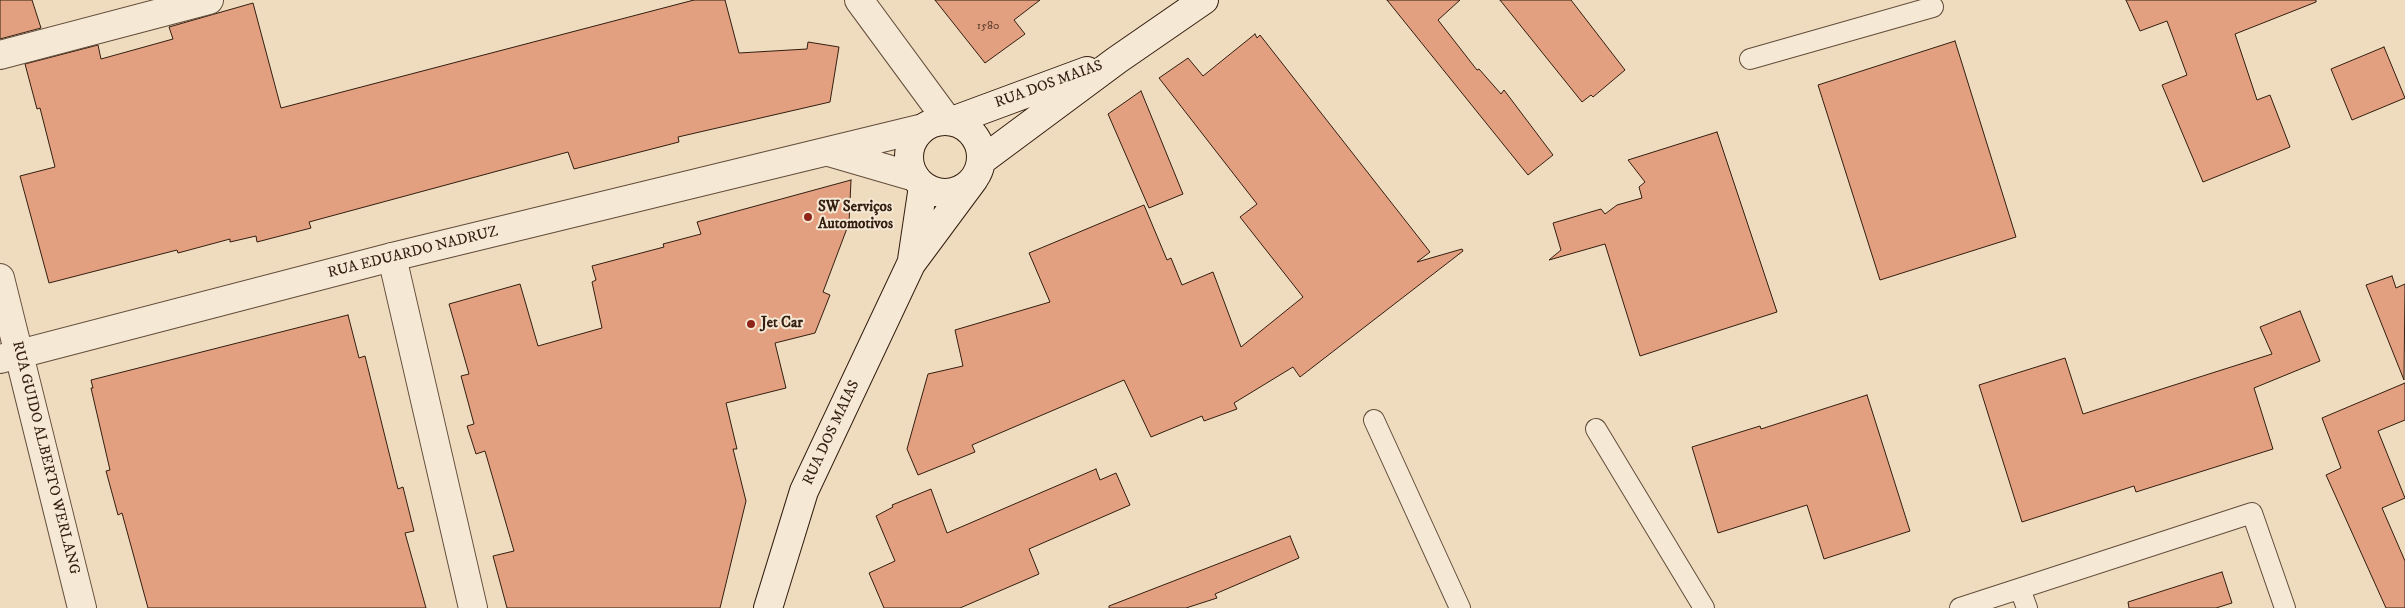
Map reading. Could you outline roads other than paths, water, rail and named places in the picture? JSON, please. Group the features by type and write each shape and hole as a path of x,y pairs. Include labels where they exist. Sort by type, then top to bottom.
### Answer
{"street":[{"path":"0,55 209,0"},
{"path":"828,151 919,182 940,193 959,191 978,170 979,143 969,129 941,123 859,0"},
{"name":"RUA DOS MAIAS","path":"768,608 804,491 912,264 978,170 1117,60 1204,0"},
{"name":"RUA DOS MAIAS","path":"941,123 1117,60"},
{"path":"919,182 909,160 912,142 941,123"},
{"name":"RUA EDUARDO NADRUZ","path":"10,357 392,258 941,123"},
{"name":"RUA DOS MAIAS","path":"912,264 919,182"},
{"path":"392,258 473,608"},
{"name":"RUA GUIDO ALBERTO WERLANG","path":"0,278 10,357 82,608"}],"lane":[{"path":"1750,58 1933,7"},
{"path":"1374,420 1460,608"},
{"path":"1596,429 1704,608"},
{"path":"1960,608 2252,514 2285,608"},
{"path":"2020,589 2027,608"}],"place":[{"name":"SW Serviços Automotivos","path":"808,217"},
{"name":"Jet Car","path":"751,324"}]}
